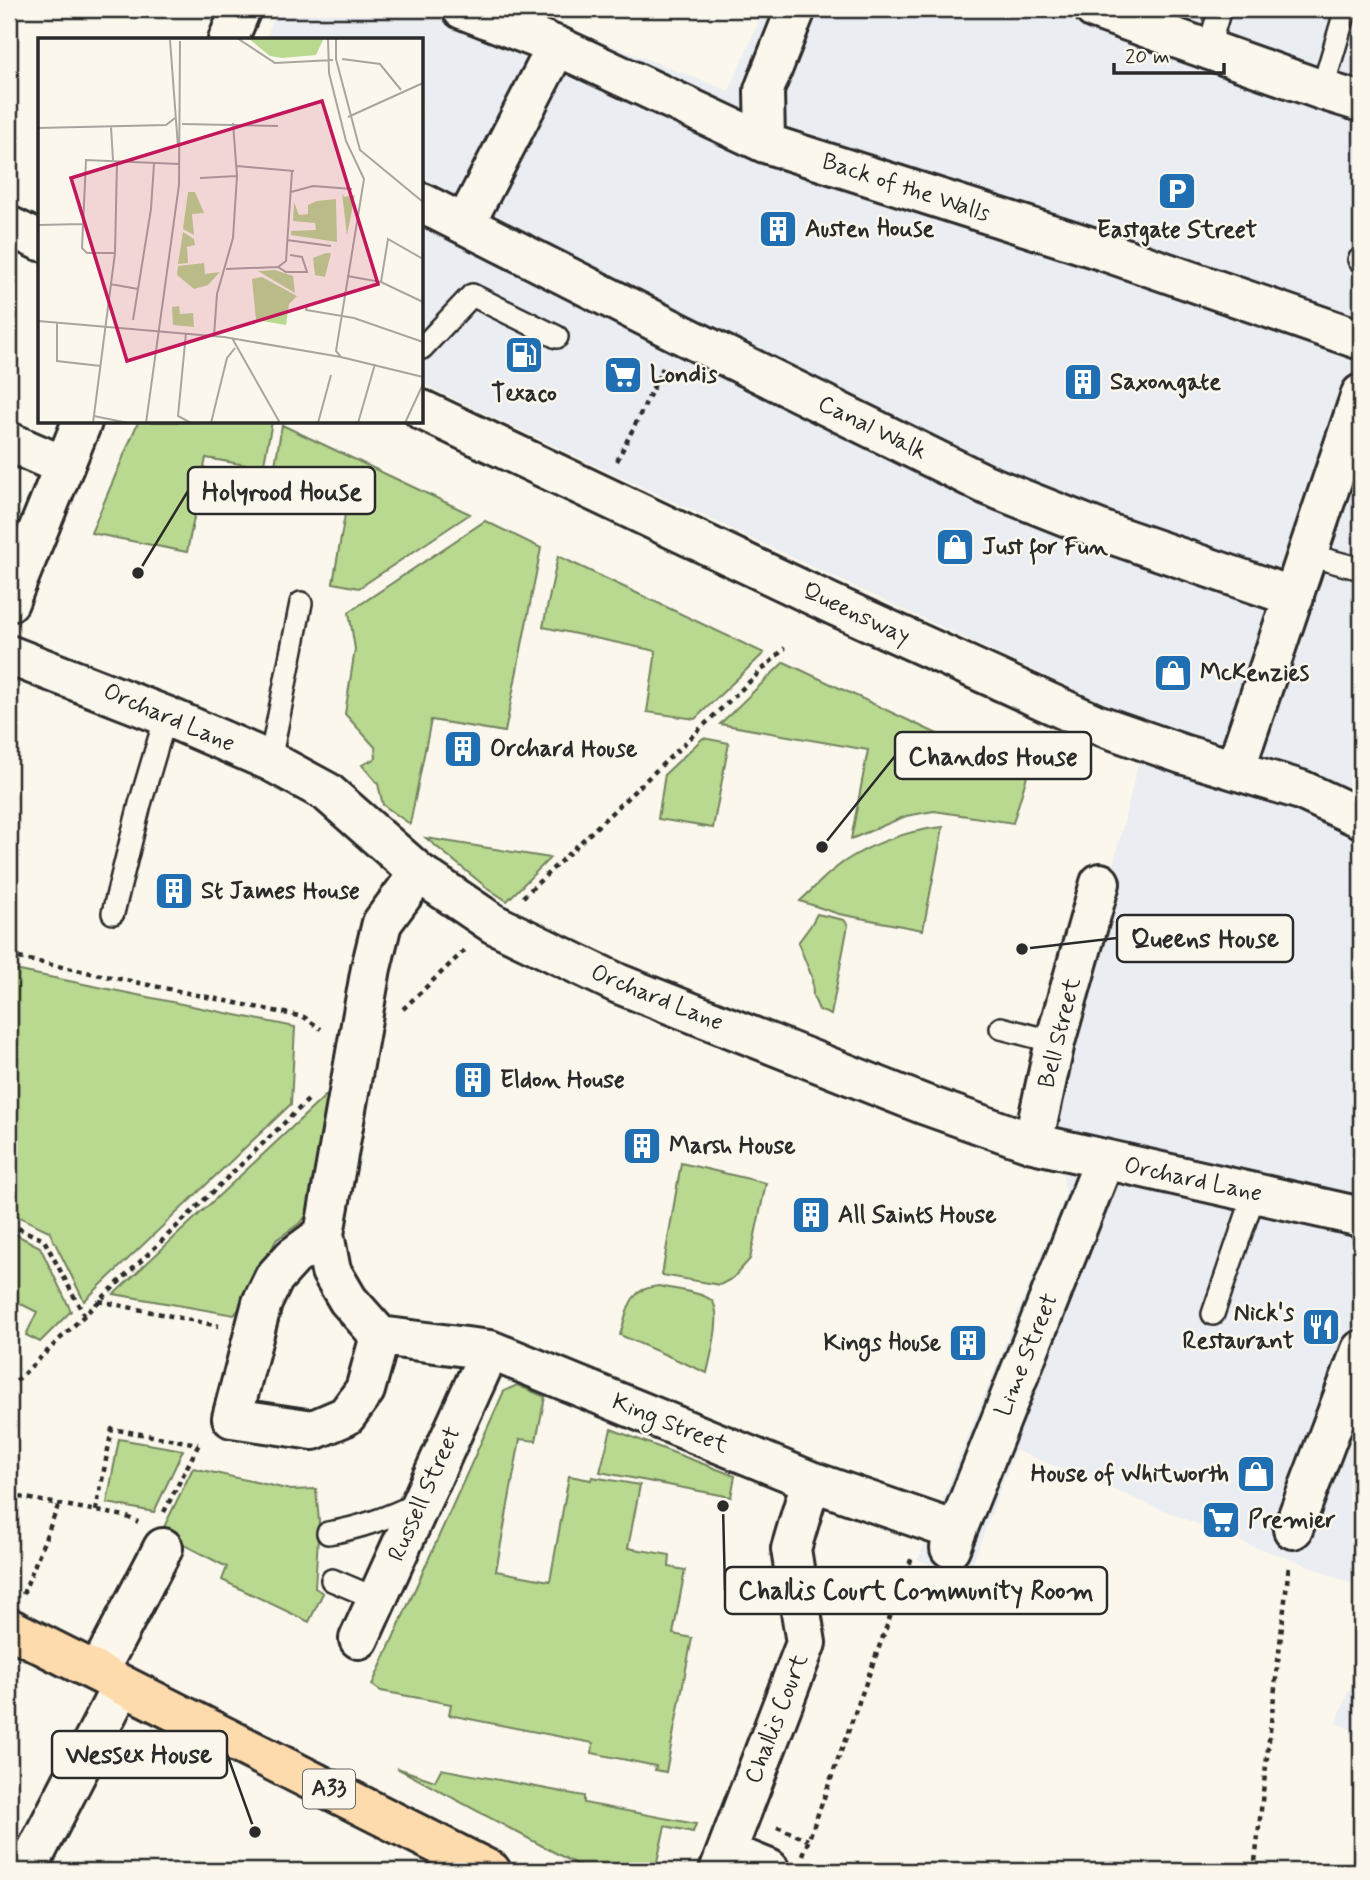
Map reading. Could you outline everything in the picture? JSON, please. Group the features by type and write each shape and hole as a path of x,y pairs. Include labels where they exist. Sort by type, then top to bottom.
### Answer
{"main road":[{"name":"A33","path":"9,1628 491,1871"}],"street":[{"path":"229,38 241,9"},
{"name":"Back of the Walls","path":"462,9 557,46 765,143 1104,251 1361,340"},
{"path":"765,143 764,90 796,9"},
{"path":"1094,9 1361,102"},
{"path":"465,225 557,46"},
{"name":"Canal Walk","path":"424,204 987,485 1108,533 1294,597"},
{"path":"9,226 38,240"},
{"path":"1235,770 1361,394"},
{"name":"Queensway","path":"424,411 836,606 1096,724 1136,740 1301,790 1361,818"},
{"path":"9,602 81,424"},
{"path":"9,442 64,466"},
{"name":"Orchard Lane","path":"9,655 166,716 270,761 327,792 419,873 494,924 619,984 923,1104 1034,1143 1104,1161 1361,1217"},
{"name":"Queensway","path":"1301,790 1361,796"},
{"path":"324,1234 293,1257 274,1278 262,1303 232,1418 313,1430 346,1416 365,1390 380,1336 348,1300 331,1271 324,1234 382,923 419,873"},
{"name":"Bell Street","path":"1034,1143 1055,1042 1100,883"},
{"name":"Lime Street","path":"944,1533 1104,1161"},
{"name":"King Street","path":"380,1336 490,1350 944,1533"},
{"name":"Russell Street","path":"359,1639 490,1350"},
{"path":"1293,1529 1361,1350"},
{"name":"Challis Court","path":"723,1861 806,1643 792,1549 811,1481"},
{"path":"26,1871 110,1679 159,1539"},
{"path":"723,1861 785,1865"}],"lane":[{"path":"1209,48 1220,9"},
{"path":"1322,90 1346,9"},
{"path":"424,346 472,295 557,337"},
{"path":"1308,555 1361,569"},
{"path":"270,761 301,603"},
{"path":"113,913 140,804 166,716"},
{"path":"1001,1028 1055,1042"},
{"path":"1213,1314 1255,1192"},
{"path":"328,1533 353,1529 388,1518 421,1502"},
{"path":"332,1580 377,1600"}],"path":[{"path":"602,493 679,333"},
{"path":"514,905 785,648"},
{"path":"9,1388 472,944"},
{"path":"9,956 304,1017 356,1054"},
{"path":"9,1224 44,1240 84,1315"},
{"path":"99,1301 254,1333"},
{"path":"9,1495 125,1516 159,1539 198,1444 232,1418"},
{"path":"96,1511 112,1429 198,1444"},
{"path":"9,1628 59,1504"},
{"path":"1254,1871 1293,1529"},
{"path":"785,1865 944,1533"}],"shaded area":[{"path":"278,9 518,9 729,91 764,9 1361,9 1361,1588 1015,1450 968,1576 918,1560 1066,1194 1052,1113 1148,724 424,385 424,38 266,38"},
{"path":"1361,1660 1361,1733 1336,1723"}],"green space":[{"path":"137,424 272,424 263,468 206,458 187,552 91,533"},
{"path":"282,425 470,514 359,588 333,583 350,486 274,471"},
{"path":"485,521 541,548 505,732 431,720 410,824 383,805 378,784 362,765 376,758 375,747 345,714 355,649 349,612"},
{"path":"558,556 764,653 695,719 647,712 656,651 543,627"},
{"path":"784,662 1027,776 1013,823 934,811 906,816 851,839 868,750 720,724"},
{"path":"703,738 729,743 713,828 658,819 665,774"},
{"path":"943,827 923,930 839,914 800,901 832,871 856,854 899,836"},
{"path":"426,838 550,858 507,901"},
{"path":"817,914 844,920 848,925 831,1015 819,1010 813,996 812,977 798,943"},
{"path":"10,969 295,1027 291,1104 84,1301 49,1231 9,1212"},
{"path":"336,1086 310,1212 300,1223 276,1240 249,1298 234,1315 114,1294"},
{"path":"681,1163 766,1183 750,1259 733,1278 720,1285 662,1275"},
{"path":"9,1231 40,1247 71,1311 40,1342 26,1335 37,1312 9,1298"},
{"path":"659,1286 695,1293 712,1301 716,1325 707,1373 620,1335 635,1296 641,1291"},
{"path":"517,1385 545,1397 536,1441 520,1439 496,1571 550,1581 569,1476 640,1485 628,1548 670,1555 669,1567 685,1570 673,1634 692,1638 666,1772 655,1770 656,1766 592,1753 593,1743 449,1715 451,1704 381,1691 372,1685 504,1391"},
{"path":"611,1429 735,1476 731,1497 600,1472"},
{"path":"119,1439 183,1450 154,1512 107,1503"},
{"path":"193,1468 291,1490 316,1489 319,1521 315,1588 323,1593 309,1622 222,1580 227,1567 161,1533"},
{"path":"397,1768 435,1781 441,1769 584,1796 584,1803 696,1824 693,1832 665,1826 655,1871 589,1871"}],"place":[{"name":"Eastgate Street","path":"1177,191"},
{"name":"Austen House","path":"778,229"},
{"name":"Texaco","path":"524,355"},
{"name":"Londis","path":"623,375"},
{"name":"Saxongate","path":"1083,382"},
{"name":"Just for Fun","path":"955,547"},
{"name":"Holyrood House","path":"138,573"},
{"name":"McKenzies","path":"1173,673"},
{"name":"Orchard House","path":"463,749"},
{"name":"Chandos House","path":"822,847"},
{"name":"St James House","path":"174,891"},
{"name":"Queens House","path":"1022,949"},
{"name":"Eldon House","path":"473,1080"},
{"name":"Marsh House","path":"642,1146"},
{"name":"All Saints House","path":"811,1215"},
{"name":"Nick's Restaurant","path":"1321,1327"},
{"name":"Kings House","path":"968,1343"},
{"name":"House of Whitworth","path":"1256,1474"},
{"name":"Challis Court Community Room","path":"723,1506"},
{"name":"Premier","path":"1221,1520"},
{"name":"Wessex House","path":"255,1832"}]}
